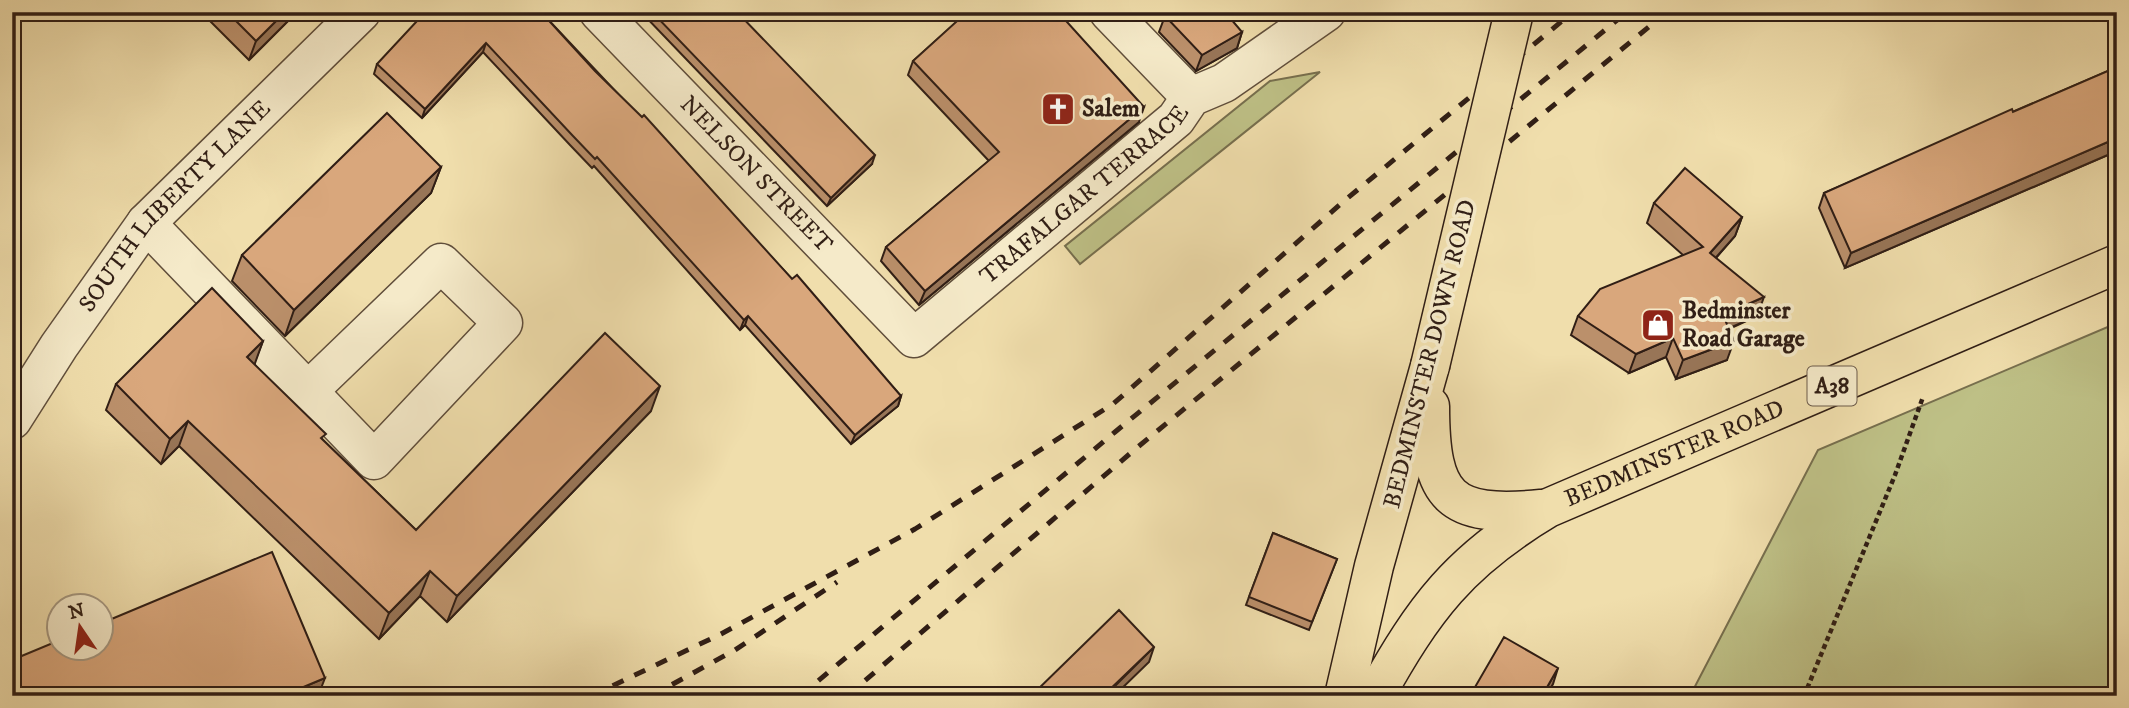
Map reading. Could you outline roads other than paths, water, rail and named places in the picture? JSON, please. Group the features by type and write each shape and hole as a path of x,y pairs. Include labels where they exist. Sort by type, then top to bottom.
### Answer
{"highway":[{"name":"BEDMINSTER DOWN ROAD","path":"1344,696 1374,566 1430,366 1514,12"},
{"name":"BEDMINSTER ROAD","path":"1375,696 1440,594 1473,559 1505,533 1548,508 2117,264"},
{"name":"A38","path":"1430,366 1430,445 1442,484 1471,509 1492,512 1548,508"}],"street":[{"name":"SOUTH LIBERTY LANE","path":"12,420 59,346 146,223 361,12"},
{"name":"NELSON STREET","path":"599,12 914,338"},
{"path":"1109,12 1191,97"},
{"name":"TRAFALGAR TERRACE","path":"914,338 1176,119 1191,97 1224,83 1326,12"},
{"path":"146,223 374,460 503,323 442,262 308,391"}],"railway":[{"path":"591,696 721,634 915,529 1113,404 1344,201 1573,12"},
{"path":"800,696 1115,432 1627,12"},
{"path":"847,696 1133,451 1667,12"},
{"path":"651,696 735,650 837,582"}],"place":[{"name":"Salem","path":"1058,109"},
{"name":"Bedminster Road Garage","path":"1658,325"}]}
